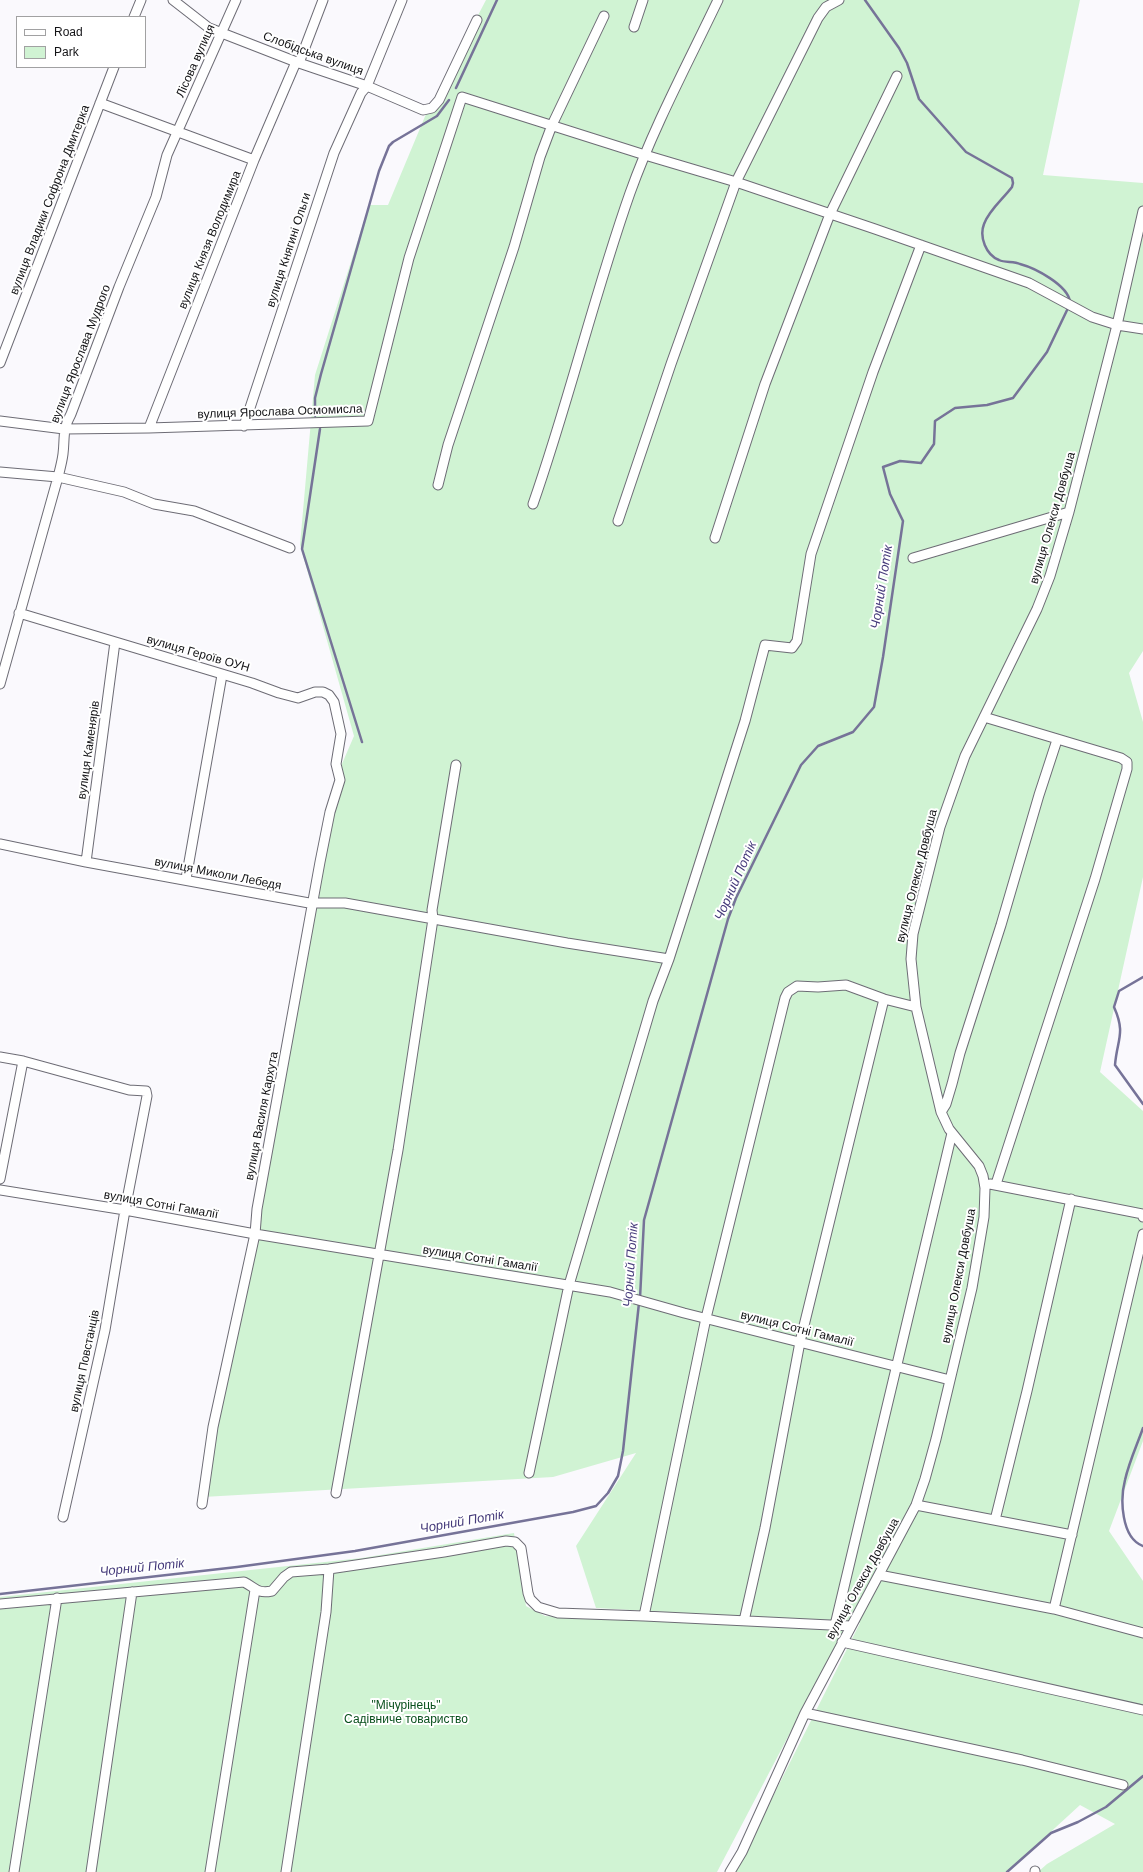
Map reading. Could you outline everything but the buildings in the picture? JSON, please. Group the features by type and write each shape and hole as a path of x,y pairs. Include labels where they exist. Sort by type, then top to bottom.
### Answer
{"street":[{"path":"134,16 141,0"},
{"name":"Слобідська вулиця","path":"173,0 201,23 222,34 367,86 423,110 434,107 444,92 477,20"},
{"name":"Лісова вулиця","path":"178,131 236,0"},
{"name":"вулиця Князя Володимира","path":"149,428 254,160 323,0"},
{"name":"вулиця Княгині Ольги","path":"244,426 334,153 361,93 367,86 402,0"},
{"path":"634,27 643,0"},
{"path":"533,504 549,460 592,310 630,193 645,156 718,0"},
{"path":"618,521 671,364 736,182 818,18 826,7 839,0"},
{"path":"438,485 448,445 514,247 533,178 552,126 604,16"},
{"name":"вулиця Владики Софрона Дмитерка","path":"0,363 114,68"},
{"path":"715,538 765,384 830,214 897,76"},
{"name":"вулиця Ярослава Осмомисла","path":"0,421 64,429 244,426 368,421 409,258 462,97 552,126"},
{"path":"100,103 254,160"},
{"path":"552,126 645,156 736,182 921,245 1029,283 1092,317 1117,325 1143,329"},
{"name":"вулиця Ярослава Мудрого","path":"0,684 58,477 62,456 64,429 156,197 167,155 178,131"},
{"name":"вулиця Олекси Довбуша","path":"730,1872 742,1852 805,1713 916,1505 925,1479 950,1380 972,1288 984,1218 985,1183 981,1170 974,1158 952,1133 941,1112 916,1007 911,959 913,934 940,827 968,747 1044,593 1069,512 1117,325 1143,211"},
{"path":"529,1474 569,1285 653,1001 669,959 745,721 765,645 792,648 797,641 811,554 873,372 921,245"},
{"path":"0,472 58,477 124,492 154,504 194,511 290,548"},
{"path":"913,558 1069,512"},
{"name":"вулиця Героїв ОУН","path":"19,614 295,697 301,698 320,691 327,694 334,702 341,734"},
{"name":"вулиця Каменярів","path":"86,862 115,642"},
{"path":"186,879 222,675"},
{"path":"984,717 1121,758 1126,762 1127,769 1094,879 996,1184"},
{"name":"вулиця Василя Кархута","path":"202,1504 213,1427 255,1234 257,1209 327,826 340,780 336,764 341,734"},
{"path":"941,1112 946,1104 960,1052 1002,925 1039,794 1057,740"},
{"path":"336,1493 398,1150 433,919 432,910 456,765"},
{"name":"вулиця Миколи Лебедя","path":"0,844 86,862 313,903 345,903 669,959"},
{"path":"644,1616 706,1318 748,1151 761,1090 784,998 788,992 797,986 818,988 846,985 884,999 916,1007"},
{"path":"744,1621 764,1528 800,1342 884,999"},
{"path":"0,1057 23,1061 0,1178"},
{"name":"вулиця Повстанців","path":"23,1061 129,1090 146,1091 147,1096 125,1210 105,1330 63,1516"},
{"path":"834,1625 952,1133"},
{"path":"985,1183 1143,1214 1143,1217"},
{"name":"вулиця Сотні Гамалії","path":"0,1190 125,1210 379,1255 610,1292 950,1380"},
{"path":"995,1520 1027,1391 1071,1199"},
{"path":"1054,1609 1143,1234"},
{"path":"916,1505 1072,1535"},
{"path":"0,1604 244,1582 255,1590 265,1593 272,1591 284,1577 291,1572 329,1569 511,1541 515,1542 521,1548 530,1599 538,1607 558,1612 851,1626"},
{"path":"286,1872 326,1612 329,1569"},
{"path":"879,1575 1054,1609 1143,1633"},
{"path":"210,1872 255,1590"},
{"path":"91,1872 132,1592"},
{"path":"14,1872 57,1598"},
{"path":"842,1642 1143,1710"},
{"path":"805,1713 1022,1760 1123,1785"}],"green space":[{"path":"486,0 1080,0 1043,175 1143,183 1143,651 1129,673 1143,722 1143,877 1100,1072 1143,1111 1143,1441 1109,1531 1143,1581 1143,1872 1038,1872 1047,1864 1115,1824 1080,1805 1007,1872 735,1872 860,1623 596,1608 576,1546 636,1453 553,1477 203,1497 335,780 354,736 300,545 315,375 369,205 388,205 426,114"},
{"name":"\"Мічурінець\" Садівниче товариство","path":"514,1533 526,1606 545,1616 844,1630 717,1872 0,1872 0,1597 362,1558"}],"waterway":[{"path":"456,88 497,0"},
{"name":"Чорний Потік","path":"865,0 899,48 907,63 919,99 966,152 1012,178 1012,187 993,209 984,224 982,234 987,250 994,258 1018,263 1034,269 1050,278 1063,289 1070,302"},
{"path":"315,416 315,398 321,374 379,171 389,146 393,142 437,116 449,100"},
{"name":"Чорний Потік","path":"640,1298 644,1220 728,919 736,898 801,765 818,746 853,732 874,707 903,521 890,494 883,467 900,461 921,463 934,444 935,421 955,408 987,405 1013,398 1047,352 1069,306"},
{"path":"320,429 302,549 362,742"},
{"path":"1143,977 1119,991 1114,1007 1120,1024 1120,1036 1115,1065 1143,1104"},
{"name":"Чорний Потік","path":"0,1594 237,1567 355,1551 573,1512 596,1506 608,1493 618,1476 623,1451 639,1303"},
{"path":"1143,1428 1131,1460 1123,1488 1123,1507 1126,1527 1136,1542 1143,1546"},
{"path":"1007,1872 1051,1833 1078,1822 1106,1807 1143,1776"}]}
